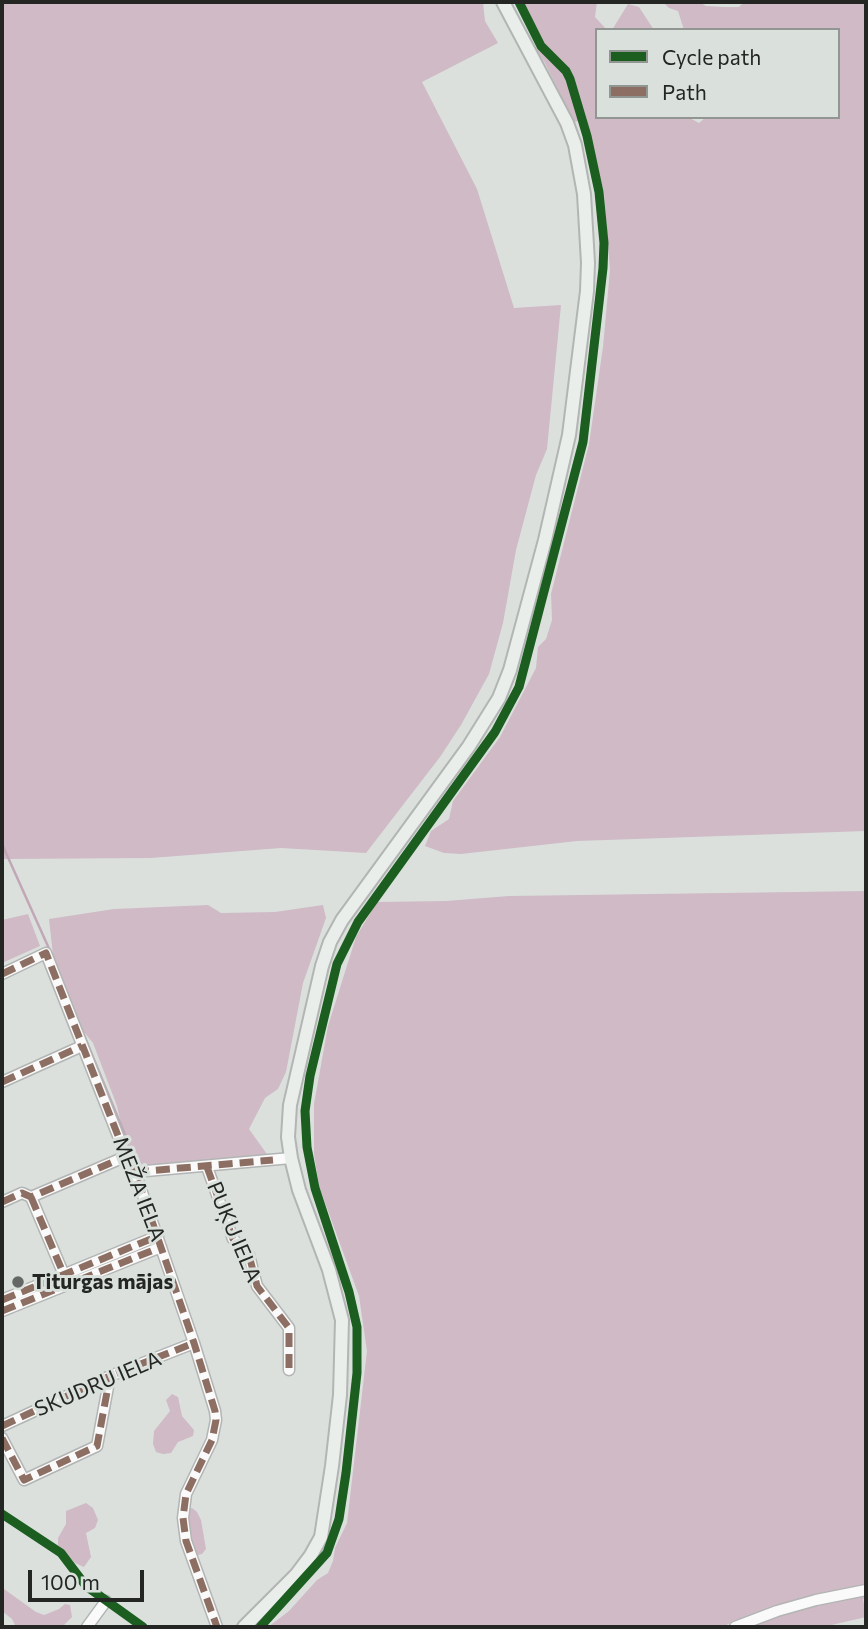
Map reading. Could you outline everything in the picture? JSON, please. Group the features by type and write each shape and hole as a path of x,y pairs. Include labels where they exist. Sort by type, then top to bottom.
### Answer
{"main road":[{"path":"244,1627 296,1575 311,1555 321,1537 330,1489 340,1395 340,1310 329,1270 299,1190 288,1137 290,1105 311,1007 330,942 342,920 469,746 499,698 510,670 542,552 569,435 587,292 584,194 575,145 567,123 503,2"}],"street":[{"name":"MEŽA IELA","path":"2,974 46,953 135,1172 194,1343 216,1420 212,1440 186,1494 183,1518 186,1541 217,1627"},
{"path":"2,1082 82,1046"},
{"path":"31,1197 127,1156"},
{"path":"135,1172 291,1158"},
{"name":"PUĶU IELA","path":"207,1167 233,1238 249,1255 257,1286 289,1328 289,1370"},
{"path":"2,1202 22,1193 31,1197 64,1275"},
{"path":"2,1300 158,1236"},
{"path":"2,1311 161,1247"},
{"name":"SKUDRU IELA","path":"2,1426 110,1376 194,1343"},
{"path":"2,1438 24,1480 97,1446 110,1376"},
{"path":"735,1627 777,1611 848,1592 866,1590"},
{"path":"87,1627 106,1601"}],"shaded area":[{"path":"2,2 483,2 485,21 498,43 422,82 477,189 514,308 561,305 547,449 536,475 516,550 503,623 489,674 440,757 366,853 281,848 151,858 2,859"},
{"path":"522,2 597,2 595,17 605,28 595,28 595,119 692,119 699,123 704,119 840,119 840,28 683,28 678,11 663,2 699,2 706,6 739,7 744,2 866,2 866,831 577,841 461,854 444,853 425,846 431,831 449,819 453,801 500,737 536,668 538,647 546,639 552,620 551,594 589,444 603,347 610,270 604,193 586,119 574,122 536,49 541,40"},
{"path":"628,4 639,7 653,28 613,28"},
{"path":"866,891 866,1598 863,1599 866,1617 823,1627 737,1627 732,1622 723,1627 268,1627 289,1611 317,1580 328,1573 335,1548 347,1523 367,1351 359,1296 319,1186 314,1154 314,1104 328,1026 356,937 377,902 446,901 509,896"},
{"path":"208,905 221,913 275,912 323,905 326,918 303,983 286,1072 278,1089 265,1098 249,1129 269,1157 135,1164 93,1043 84,1032 53,955 49,919 114,909"},
{"path":"28,914 40,946 2,963 2,920"},
{"path":"172,1394 178,1397 182,1416 194,1430 193,1436 178,1442 171,1453 163,1454 156,1452 153,1444 154,1431 170,1411 166,1400"},
{"path":"86,1503 93,1508 98,1520 95,1528 86,1533 91,1557 84,1567 75,1563 58,1545 58,1538 66,1524 66,1511"},
{"path":"192,1508 201,1520 206,1549 202,1554 194,1556 186,1510"},
{"path":"4,1589 44,1615 65,1604 70,1605 72,1617 62,1627 16,1627 12,1619 2,1611"}],"waterway":[{"path":"2,844 51,953"},
{"path":"58,972 128,1142"}],"marked path":[{"path":"2,974 46,953 124,1151 135,1172 194,1343 216,1420 212,1440 186,1494 183,1518 186,1541 217,1627"},
{"path":"2,1082 82,1046"},
{"path":"2,1202 22,1193 31,1197 127,1156"},
{"path":"135,1172 273,1160"},
{"path":"207,1167 233,1239 249,1255 257,1286 289,1328 289,1370"},
{"path":"31,1197 64,1275"},
{"path":"2,1300 158,1236"},
{"path":"2,1311 161,1247"},
{"path":"2,1426 110,1376 194,1343"},
{"path":"2,1438 24,1480 97,1446 110,1376"}],"cycle path":[{"path":"260,1627 327,1553 339,1519 346,1473 357,1373 357,1327 349,1292 315,1188 307,1147 305,1111 310,1076 337,964 358,922 495,732 519,687 583,442 603,268 604,243 599,192 587,136 570,79 566,71 541,46 519,2"},
{"path":"2,1514 61,1553 86,1586 143,1627"}],"place":[{"name":"Titurgas mājas","path":"18,1282"}]}
